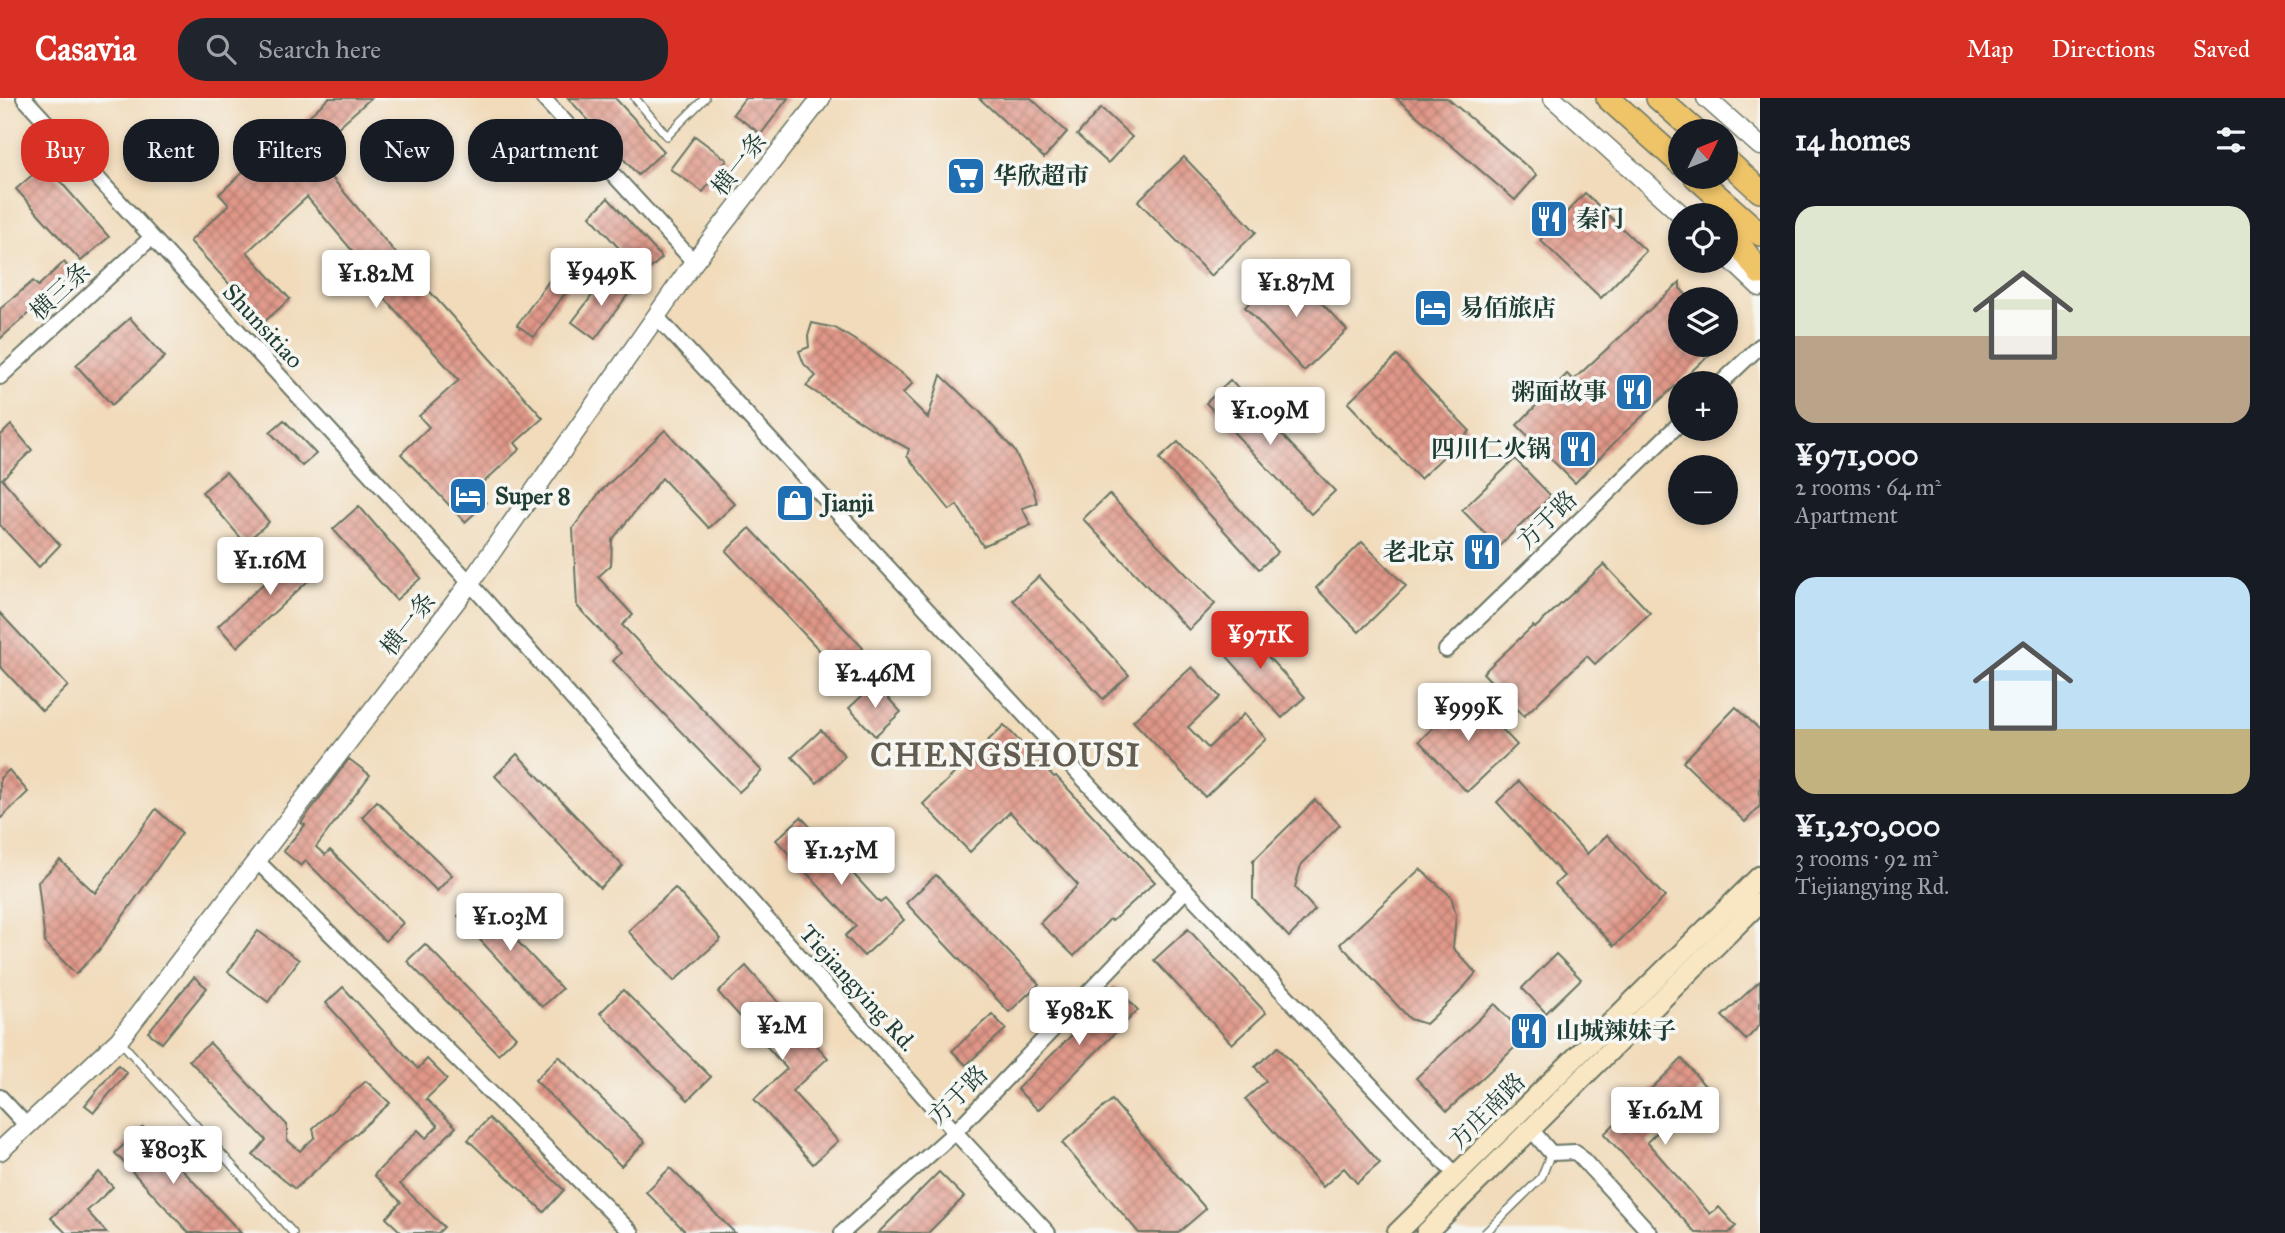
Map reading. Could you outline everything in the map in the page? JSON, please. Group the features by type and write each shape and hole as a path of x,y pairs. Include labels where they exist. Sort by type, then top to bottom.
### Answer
{"highway":[{"path":"1608,98 1668,153"},
{"path":"1658,98 1682,119"},
{"path":"1738,171 1760,191"},
{"path":"1709,189 1760,234"},
{"path":"1738,243 1760,273"}],"main road":[{"name":"方庄南路","path":"1397,1233 1760,876"},
{"name":"方庄南路","path":"1426,1233 1760,902"}],"street":[{"name":"Shunsitiao","path":"24,98 470,583"},
{"path":"543,98 694,262"},
{"name":"横一条","path":"0,1152 119,1040 470,583 694,262 821,98"},
{"path":"1553,98 1669,203"},
{"path":"1706,98 1760,146"},
{"name":"横三条","path":"0,377 151,237"},
{"path":"1738,266 1760,287"},
{"path":"656,316 1186,890 1457,1176"},
{"path":"1733,371 1760,345"},
{"name":"方于路","path":"1446,650 1668,435"},
{"name":"Tiejiangying Rd.","path":"470,583 955,1132 1048,1233"},
{"path":"256,860 632,1233"},
{"name":"方于路","path":"842,1233 955,1132 1186,890"},
{"path":"0,1097 27,1126"},
{"path":"1531,1129 1552,1153 1576,1152 1650,1233"}],"lane":[{"path":"635,98 667,136 705,98"},
{"path":"119,1040 293,1233"},
{"path":"1485,1233 1541,1178 1552,1153"}],"building":[{"path":"329,98 371,98 346,120 306,119"},
{"path":"568,98 615,98 664,151 638,175 623,158 623,119 587,119"},
{"path":"745,98 788,98 761,134 733,114"},
{"path":"979,98 1031,98 1067,132 1044,158"},
{"path":"1396,98 1447,98 1537,175 1515,200"},
{"path":"1101,108 1132,137 1108,163 1077,135"},
{"path":"695,136 727,160 703,192 670,169"},
{"path":"1184,157 1256,232 1211,276 1138,201"},
{"path":"233,181 335,182 543,418 515,443 520,449 475,490 486,503 465,522 401,454 429,427 419,416 459,380 377,290 382,286 307,197 247,252 290,299 264,322 190,241 229,205 219,194"},
{"path":"24,182 61,182 109,237 81,261 16,189"},
{"path":"1585,193 1646,251 1601,298 1540,240"},
{"path":"608,198 662,258 643,275 590,216"},
{"path":"64,262 73,273 0,339 0,309 33,281 38,286"},
{"path":"1288,267 1347,330 1304,371 1245,307"},
{"path":"557,270 573,282 534,337 517,325"},
{"path":"607,276 629,293 595,339 572,322"},
{"path":"1668,293 1668,357 1707,357 1692,371 1668,371 1668,393 1575,483 1517,425 1567,374 1573,380"},
{"path":"130,318 165,357 112,405 76,365"},
{"path":"812,323 835,328 908,378 913,383 903,393 928,418 941,375 980,412 1014,450 1033,488 1037,503 1022,508 1031,525 983,546 957,505 950,510 907,456 909,449 806,386 816,376 804,364 799,351 809,347 808,336"},
{"path":"1397,356 1470,431 1420,479 1348,403"},
{"path":"1230,380 1335,491 1311,514 1206,403"},
{"path":"284,420 316,454 302,466 270,432"},
{"path":"11,425 32,450 2,479 60,545 39,567 0,525 0,436"},
{"path":"665,430 735,504 709,528 662,478 612,540 611,565 598,577 633,615 622,625 762,771 739,792 613,661 621,653 577,606 573,528 600,492"},
{"path":"1178,442 1278,552 1259,569 1159,459"},
{"path":"1515,459 1551,496 1498,547 1462,510"},
{"path":"226,472 269,522 245,543 202,492"},
{"path":"1109,494 1215,604 1189,630 1083,519"},
{"path":"359,506 421,578 396,600 333,529"},
{"path":"750,528 863,648 839,671 726,551"},
{"path":"1362,542 1406,586 1359,632 1316,588"},
{"path":"304,546 323,567 237,647 218,626"},
{"path":"1604,564 1650,613 1595,664 1587,656 1524,716 1483,673"},
{"path":"1039,576 1129,675 1103,699 1013,600"},
{"path":"0,613 68,686 42,711 0,666"},
{"path":"1237,623 1305,697 1282,718 1215,643"},
{"path":"1192,667 1220,697 1188,727 1208,748 1244,714 1266,739 1205,797 1133,721"},
{"path":"875,684 901,712 875,736 849,708"},
{"path":"1469,694 1517,745 1467,792 1419,741"},
{"path":"1736,707 1760,730 1760,806 1745,822 1683,762"},
{"path":"1004,725 1054,777 1056,776 1155,882 1112,921 1110,919 1074,956 1040,923 1078,885 1010,812 970,852 923,804"},
{"path":"821,730 845,756 817,783 792,757"},
{"path":"517,754 623,866 600,888 495,776"},
{"path":"349,759 370,775 316,847 325,855 330,850 403,923 385,941 306,861 301,866 283,851 305,825 301,823"},
{"path":"9,770 28,792 0,819 0,778"},
{"path":"1519,781 1587,854 1607,835 1665,897 1614,946 1555,884 1564,876 1497,802"},
{"path":"1315,800 1340,825 1301,865 1295,887 1315,910 1289,937 1253,899 1253,861"},
{"path":"377,801 452,875 437,891 362,817"},
{"path":"156,809 182,833 99,950 76,974 45,943 38,882 60,860 95,893"},
{"path":"801,817 880,903 885,899 904,920 864,956 845,936 856,926 776,840"},
{"path":"1420,869 1451,896 1456,915 1453,948 1476,973 1426,1024 1410,1019 1340,944"},
{"path":"936,875 1039,984 1009,1012 906,903"},
{"path":"675,888 721,939 674,981 628,931"},
{"path":"477,898 562,989 542,1007 458,916"},
{"path":"1188,929 1266,1013 1232,1044 1154,960"},
{"path":"258,931 299,960 268,1002 228,972"},
{"path":"425,944 516,1037 498,1054 407,961"},
{"path":"1556,954 1581,979 1546,1013 1522,988"},
{"path":"746,966 828,1058 792,1091 838,1141 813,1164 754,1099 787,1069 718,992"},
{"path":"194,977 207,988 162,1043 148,1032"},
{"path":"1760,981 1760,1025 1746,1040 1722,1016"},
{"path":"1115,986 1138,1010 1038,1110 1017,1089 1077,1030 1074,1027"},
{"path":"343,987 418,1069 427,1059 447,1079 426,1099 456,1127 400,1184 444,1227 438,1233 402,1233 386,1218 401,1202 374,1175 418,1130 426,1138 438,1126 326,1003"},
{"path":"623,990 711,1077 688,1100 600,1013"},
{"path":"1495,1004 1526,1037 1447,1111 1416,1078"},
{"path":"992,1014 1006,1029 966,1065 952,1051"},
{"path":"210,1043 287,1125 287,1140 300,1151 315,1137 313,1128 366,1081 390,1103 295,1189 253,1155 266,1140 189,1060"},
{"path":"1278,1047 1380,1163 1357,1183 1344,1168 1323,1187 1245,1099 1266,1081 1255,1067"},
{"path":"559,1056 645,1142 621,1166 535,1080"},
{"path":"1682,1059 1705,1086 1647,1142 1710,1214 1719,1207 1736,1226 1729,1233 1696,1233 1604,1134"},
{"path":"118,1065 127,1073 94,1112 85,1105"},
{"path":"1112,1100 1206,1209 1178,1233 1139,1233 1062,1143"},
{"path":"489,1118 564,1190 544,1212 468,1140"},
{"path":"143,1127 241,1233 189,1233 115,1153"},
{"path":"670,1168 735,1233 687,1233 646,1192"},
{"path":"99,1172 113,1187 87,1211 107,1233 66,1233 51,1218"},
{"path":"939,1172 964,1197 928,1233 878,1233"}],"place":[{"name":"华欣超市","path":"966,176"},
{"name":"秦门","path":"1549,219"},
{"name":"易佰旅店","path":"1433,308"},
{"name":"粥面故事","path":"1634,392"},
{"name":"四川仁火锅","path":"1578,449"},
{"name":"Super 8","path":"468,496"},
{"name":"Jianji","path":"795,503"},
{"name":"老北京","path":"1482,552"},
{"name":"山城辣妹子","path":"1529,1031"}],"district":[{"name":"CHENGSHOUSI","path":"1006,755"}]}
